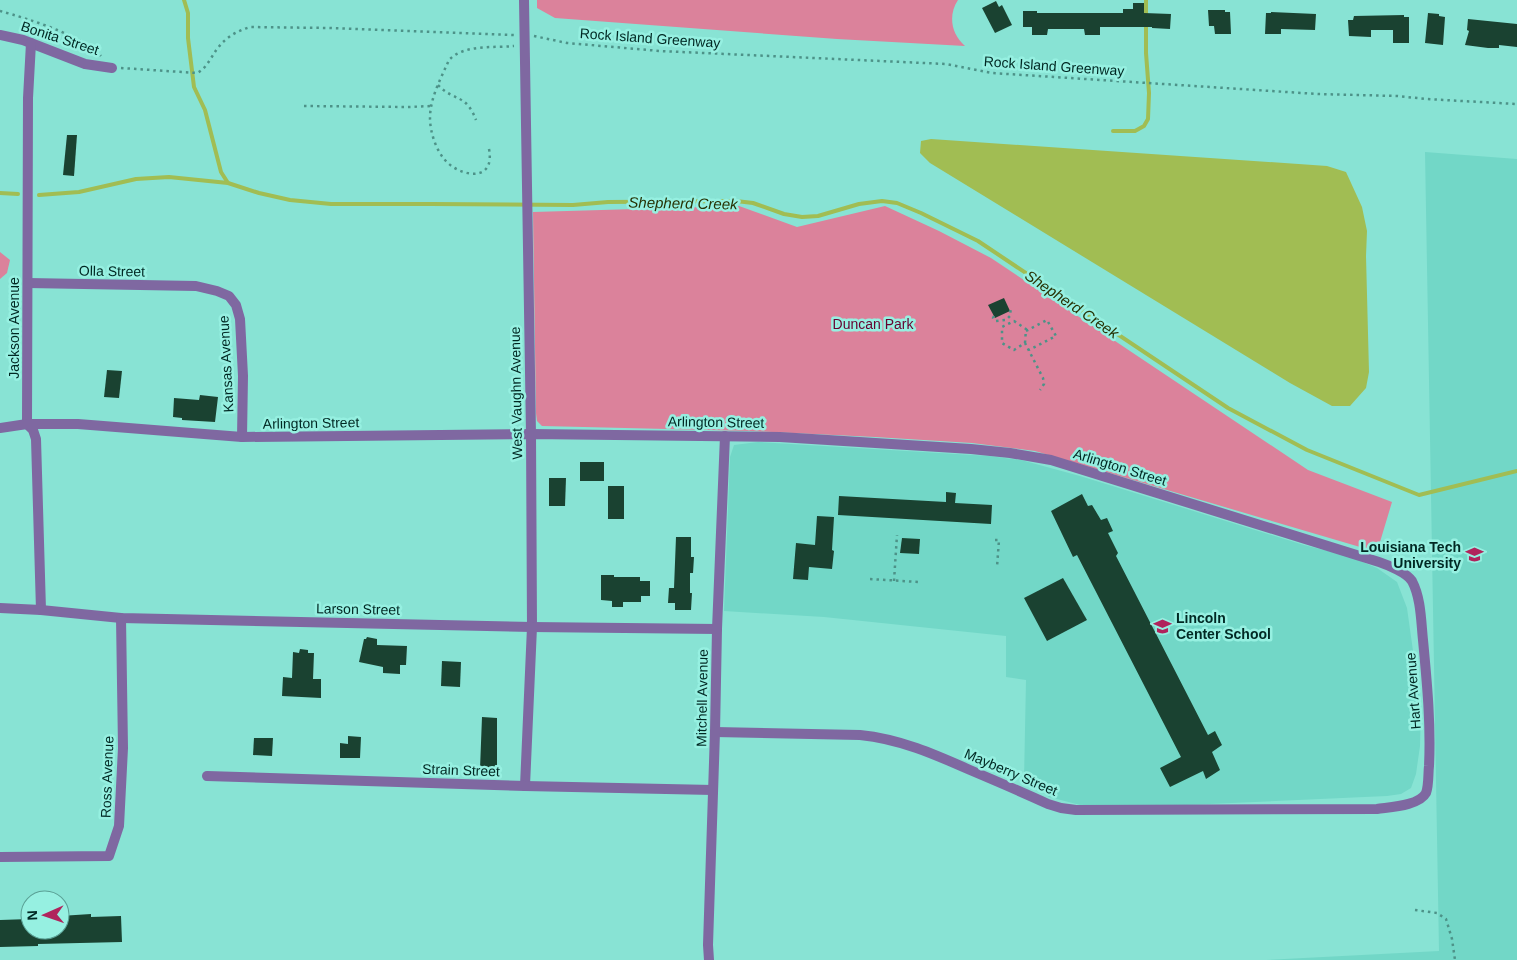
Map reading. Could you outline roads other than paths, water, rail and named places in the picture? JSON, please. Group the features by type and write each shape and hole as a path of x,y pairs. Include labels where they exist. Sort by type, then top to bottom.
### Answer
{"street":[{"name":"West Vaughn Avenue","path":"524,0 532,627 525,786"},
{"name":"Bonita Street","path":"0,35 14,37 84,64 112,68"},
{"name":"Jackson Avenue","path":"31,43 28,98 27,424 36,439 41,610"},
{"name":"Olla Street","path":"28,283 196,286"},
{"name":"Kansas Avenue","path":"196,286 218,291 229,296 236,305 240,319 243,376 242,437"},
{"name":"Arlington Street","path":"0,428 27,424 78,424 242,437 531,434 725,436 835,440 971,449 1050,460 1379,562 1396,569 1411,579"},
{"name":"Mitchell Avenue","path":"709,960 716,630 725,436"},
{"name":"Hart Avenue","path":"1411,579 1418,599 1429,699 1428,784 1425,794 1420,799"},
{"name":"Larson Street","path":"0,608 121,618 716,630"},
{"name":"Ross Avenue","path":"0,857 109,856 119,826 123,748 121,618"},
{"name":"Mayberry Street","path":"715,732 878,736 926,751 1048,804 1076,810 1376,809 1403,806 1420,799"},
{"name":"Strain Street","path":"207,776 713,790"}],"waterway":[{"name":"Shepherd Creek","path":"184,0 188,13 188,38 194,87 205,110 221,172 228,183"},
{"path":"1113,131 1135,131 1144,126 1148,119 1146,0"},
{"name":"Shepherd Creek","path":"39,195 79,192 136,179 169,177 228,183 290,200 331,204 573,205 608,202 736,201 753,203 784,214 802,217 818,216 859,204 882,201 897,203 978,241 1228,408 1307,450 1419,495 1517,471"},
{"path":"0,193 18,194"}],"place":[{"name":"Louisiana Tech University","path":"1475,555"},
{"name":"Lincoln Center School","path":"1162,626"}],"park label":[{"name":"Duncan Park","path":"873,324"}]}
